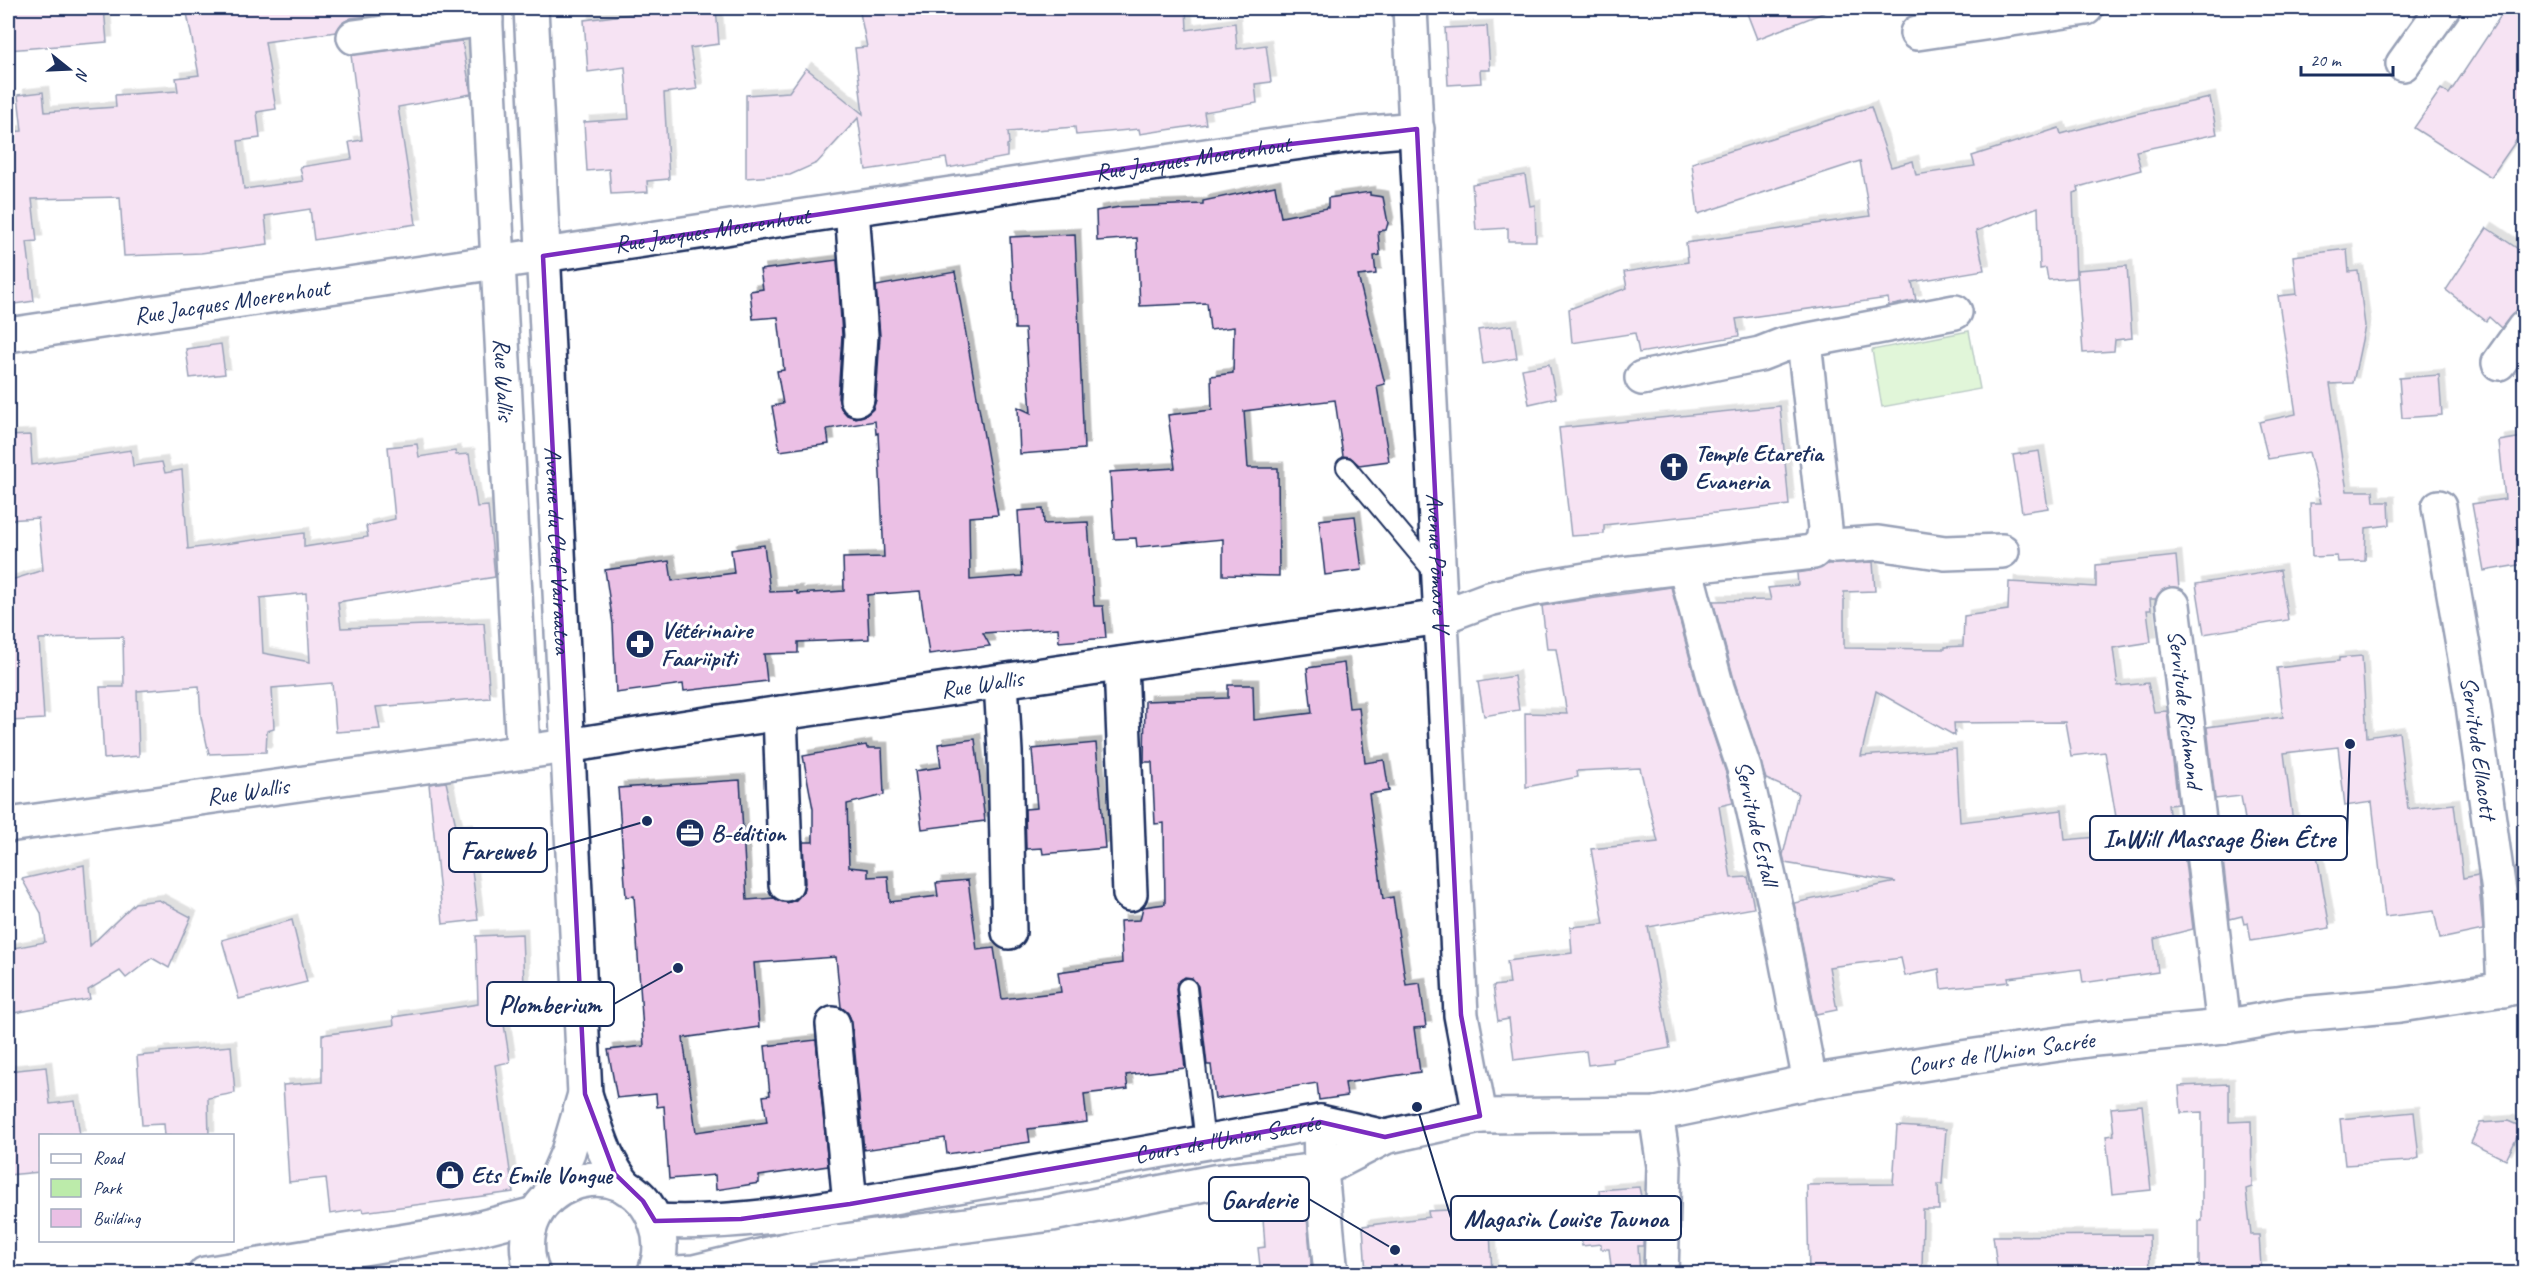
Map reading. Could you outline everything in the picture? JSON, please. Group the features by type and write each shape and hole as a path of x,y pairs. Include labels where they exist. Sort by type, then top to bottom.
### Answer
{"street":[{"name":"Avenue du Chef Vairaatoa","path":"531,8 585,1094 602,1147 615,1174 643,1201 655,1221 660,1240 658,1262 654,1274"},
{"name":"Avenue Pōmare V","path":"1410,8 1461,1015 1480,1116"},
{"path":"1917,33 2086,8"},
{"path":"2403,64 2443,8"},
{"path":"354,37 485,13"},
{"name":"Rue Wallis","path":"485,13 523,751"},
{"name":"Rue Jacques Moerenhout","path":"8,335 1266,147 1359,134 1417,129"},
{"path":"852,209 861,335 857,399"},
{"path":"1642,378 1760,354 1783,345 1955,312"},
{"path":"2499,363 2524,328"},
{"path":"1804,342 1825,528 1823,542 1834,546 1878,543 1945,553 2002,551"},
{"name":"Servitude Ellacott","path":"2439,507 2472,698 2514,988"},
{"name":"Rue Wallis","path":"8,825 567,746 1441,617 1489,599 1531,589 1622,574 1813,552 1823,542"},
{"name":"Servitude Estall","path":"1685,567 1717,688 1744,768 1777,912 1810,1082"},
{"name":"Servitude Richmond","path":"2173,605 2224,1027"},
{"path":"1121,664 1130,894"},
{"path":"1001,682 1009,932"},
{"path":"780,713 786,884"},
{"name":"Cours de l'Union Sacrée","path":"660,1274 695,1273 800,1260 1214,1182 1321,1170 1385,1137 1480,1116 1656,1114 1810,1082 2083,1040 2224,1027 2290,1015 2373,1009 2514,988"},
{"path":"832,1024 850,1204"},
{"name":"Avenue du Chef Vairaatoa","path":"533,1274 527,1250 530,1225 568,1152 585,1094"},
{"path":"1656,1114 1664,1166 1661,1274"},
{"path":"1320,1122 1321,1170 1332,1274"},
{"name":"Cours de l'Union Sacrée","path":"655,1221 690,1223 731,1220 850,1204 1320,1122 1385,1137"},
{"path":"206,1274 473,1230 542,1205 567,1185 587,1180 607,1181 627,1188"}],"lane":[{"path":"1346,467 1439,578"},
{"path":"1187,988 1205,1143"}],"highlighted area":[{"path":"1417,129 1461,1015 1480,1116 1385,1137 1320,1122 850,1204 741,1219 655,1221 643,1201 615,1174 585,1094 543,256 1266,147"}],"green space":[{"path":"1969,331 1980,389 1882,407 1872,350"}],"building":[{"path":"104,8 107,42 8,50 8,9"},
{"path":"186,8 432,8 351,18 342,23 336,32 265,42 276,109 257,112 260,138 238,141 244,189 303,181 300,167 352,159 349,142 362,140 351,55 462,41 471,94 398,107 416,224 314,240 310,209 265,216 268,244 201,253 124,256 120,197 32,199 37,241 27,242 34,301 8,305 8,132 22,131 18,95 43,92 45,112 116,107 115,95 178,91 176,78 199,75"},
{"path":"638,8 716,8 719,44 690,48 697,89 664,93 669,179 647,181 648,192 611,194 609,169 587,171 584,122 629,119 625,67 588,72 584,20 638,13"},
{"path":"859,8 1186,8 1187,30 1235,23 1237,49 1266,45 1271,82 1255,84 1257,103 1204,112 1206,124 1140,134 1139,129 1076,135 1075,127 1008,132 1007,157 948,168 946,158 866,170 858,118 817,163 790,175 746,178 746,95 789,92 806,68 863,114 855,48 867,47"},
{"path":"1745,8 1833,8 1833,9 1757,39"},
{"path":"2506,8 2524,8 2524,129 2491,177 2414,128 2441,89 2449,94"},
{"path":"1487,26 1490,70 1480,70 1481,83 1448,85 1445,28"},
{"path":"2210,98 2217,134 2136,151 2141,170 2078,187 2079,191 2073,193 2076,278 2048,280 2046,268 2040,269 2038,207 1976,231 1984,270 1912,282 1916,300 1889,306 1888,298 1736,319 1739,336 1639,353 1635,333 1572,343 1569,309 1627,288 1624,272 1688,262 1686,243 1870,216 1860,161 1698,214 1692,163 1871,107 1891,167 1913,161 1916,175 1975,166 1972,156 2059,128 2061,134 2135,114"},
{"path":"1525,175 1530,206 1535,205 1536,241 1508,241 1508,228 1476,230 1472,184"},
{"path":"1275,186 1281,217 1328,208 1328,198 1370,192 1370,195 1383,197 1388,223 1386,230 1378,231 1380,255 1374,256 1376,274 1358,276 1385,384 1377,386 1389,461 1359,465 1350,457 1343,456 1335,400 1244,411 1248,468 1278,468 1279,576 1223,575 1223,539 1137,547 1136,538 1114,539 1110,472 1175,468 1168,415 1212,410 1211,376 1233,373 1234,327 1210,330 1207,303 1140,306 1137,238 1097,241 1096,211 1120,207 1203,204 1203,201"},
{"path":"2487,228 2524,253 2524,309 2516,311 2501,328 2489,317 2486,321 2446,290"},
{"path":"1075,234 1084,449 1020,454 1018,407 1031,413 1025,329 1015,329 1010,237"},
{"path":"2347,249 2349,272 2358,271 2365,326 2353,383 2330,384 2347,491 2373,491 2374,502 2389,502 2390,525 2366,528 2365,561 2338,562 2337,556 2312,557 2310,503 2321,503 2309,452 2268,459 2259,422 2296,414 2278,296 2297,294 2293,256"},
{"path":"837,260 842,335 838,398 841,408 847,415 855,418 866,415 873,409 876,400 880,336 876,286 955,272 998,515 969,517 970,580 1022,576 1018,511 1043,509 1044,524 1088,522 1094,606 1103,606 1106,638 1059,642 1058,628 983,633 990,646 929,654 920,591 867,595 869,639 798,642 798,653 764,654 767,681 684,691 683,684 616,693 613,624 605,570 669,561 672,581 734,573 731,550 764,545 770,592 797,591 797,594 844,591 843,558 884,557 878,433 876,434 875,421 827,429 829,444 780,451 772,406 783,404 777,371 784,370 778,317 753,319 750,291 763,289 760,270"},
{"path":"2127,266 2132,338 2115,340 2114,351 2083,353 2077,270"},
{"path":"1512,325 1517,358 1483,364 1478,330"},
{"path":"221,344 225,374 190,378 186,349"},
{"path":"1549,364 1556,398 1529,404 1522,369"},
{"path":"2439,375 2442,415 2402,418 2399,378"},
{"name":"Temple Etaretia Evaneria","path":"1780,406 1789,505 1604,525 1604,534 1571,536 1559,428"},
{"path":"30,435 32,465 131,450 133,466 162,462 165,473 182,470 188,549 304,533 304,547 368,537 366,526 395,519 388,447 417,444 419,457 455,451 456,455 469,454 477,507 488,506 495,577 338,602 341,628 484,623 490,698 376,707 380,729 336,732 332,683 272,688 274,729 267,731 266,752 209,754 201,717 199,686 137,691 139,756 104,759 100,687 124,687 123,637 39,639 44,719 11,721 10,711 8,711 8,645 11,645 8,581 43,570 38,518 8,520 8,436","holes":["306,593 310,662 263,653 260,598"]},
{"path":"2524,437 2524,564 2484,571 2472,504 2505,499 2499,441"},
{"path":"2039,451 2048,508 2022,512 2013,455"},
{"path":"1355,516 1362,570 1325,575 1319,520"},
{"path":"2176,556 2179,588 2170,587 2162,590 2156,599 2150,599 2151,610 2147,610 2151,642 2113,648 2118,686 2148,683 2154,712 2167,711 2178,804 2168,805 2174,854 2184,853 2193,929 2154,939 2158,972 2083,983 2081,969 2008,978 2009,982 1941,989 1939,969 1905,976 1901,958 1829,967 1837,1010 1816,1014 1794,903 1896,882 1785,863 1783,855 1798,793 1766,779 1735,683 1713,601 1771,600 1768,588 1798,585 1797,573 1816,570 1828,564 1873,562 1875,591 1844,592 1844,648 1945,649 1945,647 1963,646 1964,616 2008,610 2009,582 2096,587 2096,565","holes":["1876,691 1955,736 1954,723 2065,722 2071,756 2105,752 2119,835 2065,840 2062,810 1960,822 1956,749 1861,756"]},
{"path":"2280,570 2288,620 2204,634 2196,584"},
{"path":"1671,587 1699,693 1726,773 1733,803 1719,806 1731,878 1748,877 1754,908 1648,927 1670,1048 1612,1059 1613,1062 1588,1065 1586,1051 1514,1060 1509,1019 1498,1021 1493,986 1510,984 1507,961 1572,953 1570,927 1604,924 1591,849 1658,842 1640,768 1577,771 1578,777 1526,787 1525,713 1567,714 1556,649 1547,649 1542,606"},
{"path":"2362,656 2367,737 2399,732 2408,809 2454,804 2463,878 2478,875 2483,930 2440,939 2434,911 2385,917 2372,802 2345,806 2338,747 2284,753 2294,830 2312,827 2330,928 2251,941 2248,923 2244,924 2242,916 2230,919 2223,860 2243,857 2241,850 2250,849 2241,796 2215,799 2207,727 2283,717 2277,668"},
{"path":"1344,663 1349,708 1359,707 1365,763 1384,760 1389,791 1369,794 1383,899 1393,897 1406,985 1420,983 1426,1027 1414,1028 1420,1072 1345,1083 1347,1096 1319,1100 1317,1083 1215,1099 1211,1065 1207,1065 1198,986 1192,978 1185,977 1177,983 1176,989 1185,1068 1126,1075 1128,1089 1084,1094 1087,1122 1028,1129 1030,1142 947,1154 945,1138 864,1150 852,1022 848,1013 841,1007 836,957 754,963 759,1027 683,1038 696,1132 767,1122 763,1096 770,1095 765,1046 816,1040 828,1166 759,1176 759,1183 716,1190 715,1175 669,1179 664,1106 657,1107 656,1094 617,1098 608,1050 644,1046 634,896 626,897 618,788 740,780 747,900 774,898 787,903 796,900 803,892 805,883 803,842 813,842 813,809 803,756 866,745 867,748 882,748 884,795 847,804 849,867 868,869 868,877 888,876 890,902 938,896 936,883 968,880 977,950 994,948 1002,999 1061,992 1058,972 1122,963 1120,921 1140,920 1143,907 1165,904 1164,823 1155,824 1152,762 1144,762 1145,701 1228,698 1228,685 1253,685 1254,720 1312,713 1307,668"},
{"path":"1514,676 1519,710 1484,716 1478,682"},
{"path":"975,739 985,821 922,829 915,771 941,767 938,744"},
{"path":"1096,743 1105,848 1043,854 1042,848 1026,849 1025,809 1037,808 1032,749"},
{"path":"446,782 457,830 467,829 478,920 443,924 429,784"},
{"path":"84,865 90,946 135,903 159,900 191,917 169,968 152,958 126,978 120,971 88,990 90,999 8,1014 8,949 45,942 41,913 22,879"},
{"path":"2524,866 2524,922 2520,923 2515,868"},
{"path":"292,920 307,982 239,999 222,940"},
{"path":"522,934 524,986 498,987 510,1062 495,1065 513,1192 363,1212 362,1209 330,1214 326,1178 289,1182 283,1085 322,1082 322,1035 394,1025 393,1017 478,1004 476,936"},
{"path":"231,1046 235,1093 208,1098 209,1134 165,1134 164,1124 142,1125 137,1056 160,1054 160,1052"},
{"path":"46,1067 50,1104 75,1101 80,1134 39,1134 39,1172 8,1175 8,1071"},
{"path":"2229,1084 2229,1122 2251,1121 2252,1187 2246,1189 2251,1235 2259,1235 2261,1267 2252,1268 2252,1274 2199,1274 2199,1221 2202,1221 2202,1112 2181,1113 2179,1086"},
{"path":"2142,1105 2151,1190 2112,1194 2106,1136 2114,1135 2111,1108"},
{"path":"2414,1112 2419,1158 2410,1161 2345,1165 2340,1119"},
{"path":"2508,1121 2522,1127 2506,1160 2471,1143 2480,1123"},
{"path":"1897,1126 1946,1129 1942,1184 1938,1184 1939,1210 1923,1210 1922,1274 1809,1274 1807,1185 1893,1184"},
{"path":"1639,1187 1644,1210 1643,1246 1638,1246 1640,1274 1612,1274 1609,1249 1601,1249 1601,1244 1582,1246 1579,1209 1598,1208 1599,1190"},
{"path":"1489,1208 1492,1274 1366,1274 1363,1226 1429,1217 1428,1211"},
{"path":"1287,1215 1288,1219 1307,1217 1312,1274 1261,1274 1258,1248 1265,1247 1263,1218"},
{"path":"2149,1235 2150,1274 1998,1274 1993,1236"}],"place":[{"name":"Temple Etaretia Evaneria","path":"1674,467"},
{"name":"Vétérinaire Faariipiti","path":"640,644"},
{"name":"InWill Massage Bien Être","path":"2350,744"},
{"name":"Fareweb","path":"647,821"},
{"name":"B-édition","path":"690,833"},
{"name":"Plomberium","path":"678,968"},
{"name":"Magasin Louise Taunoa","path":"1417,1107"},
{"name":"Ets Emile Vongue","path":"450,1175"},
{"name":"Garderie","path":"1395,1250"}]}
